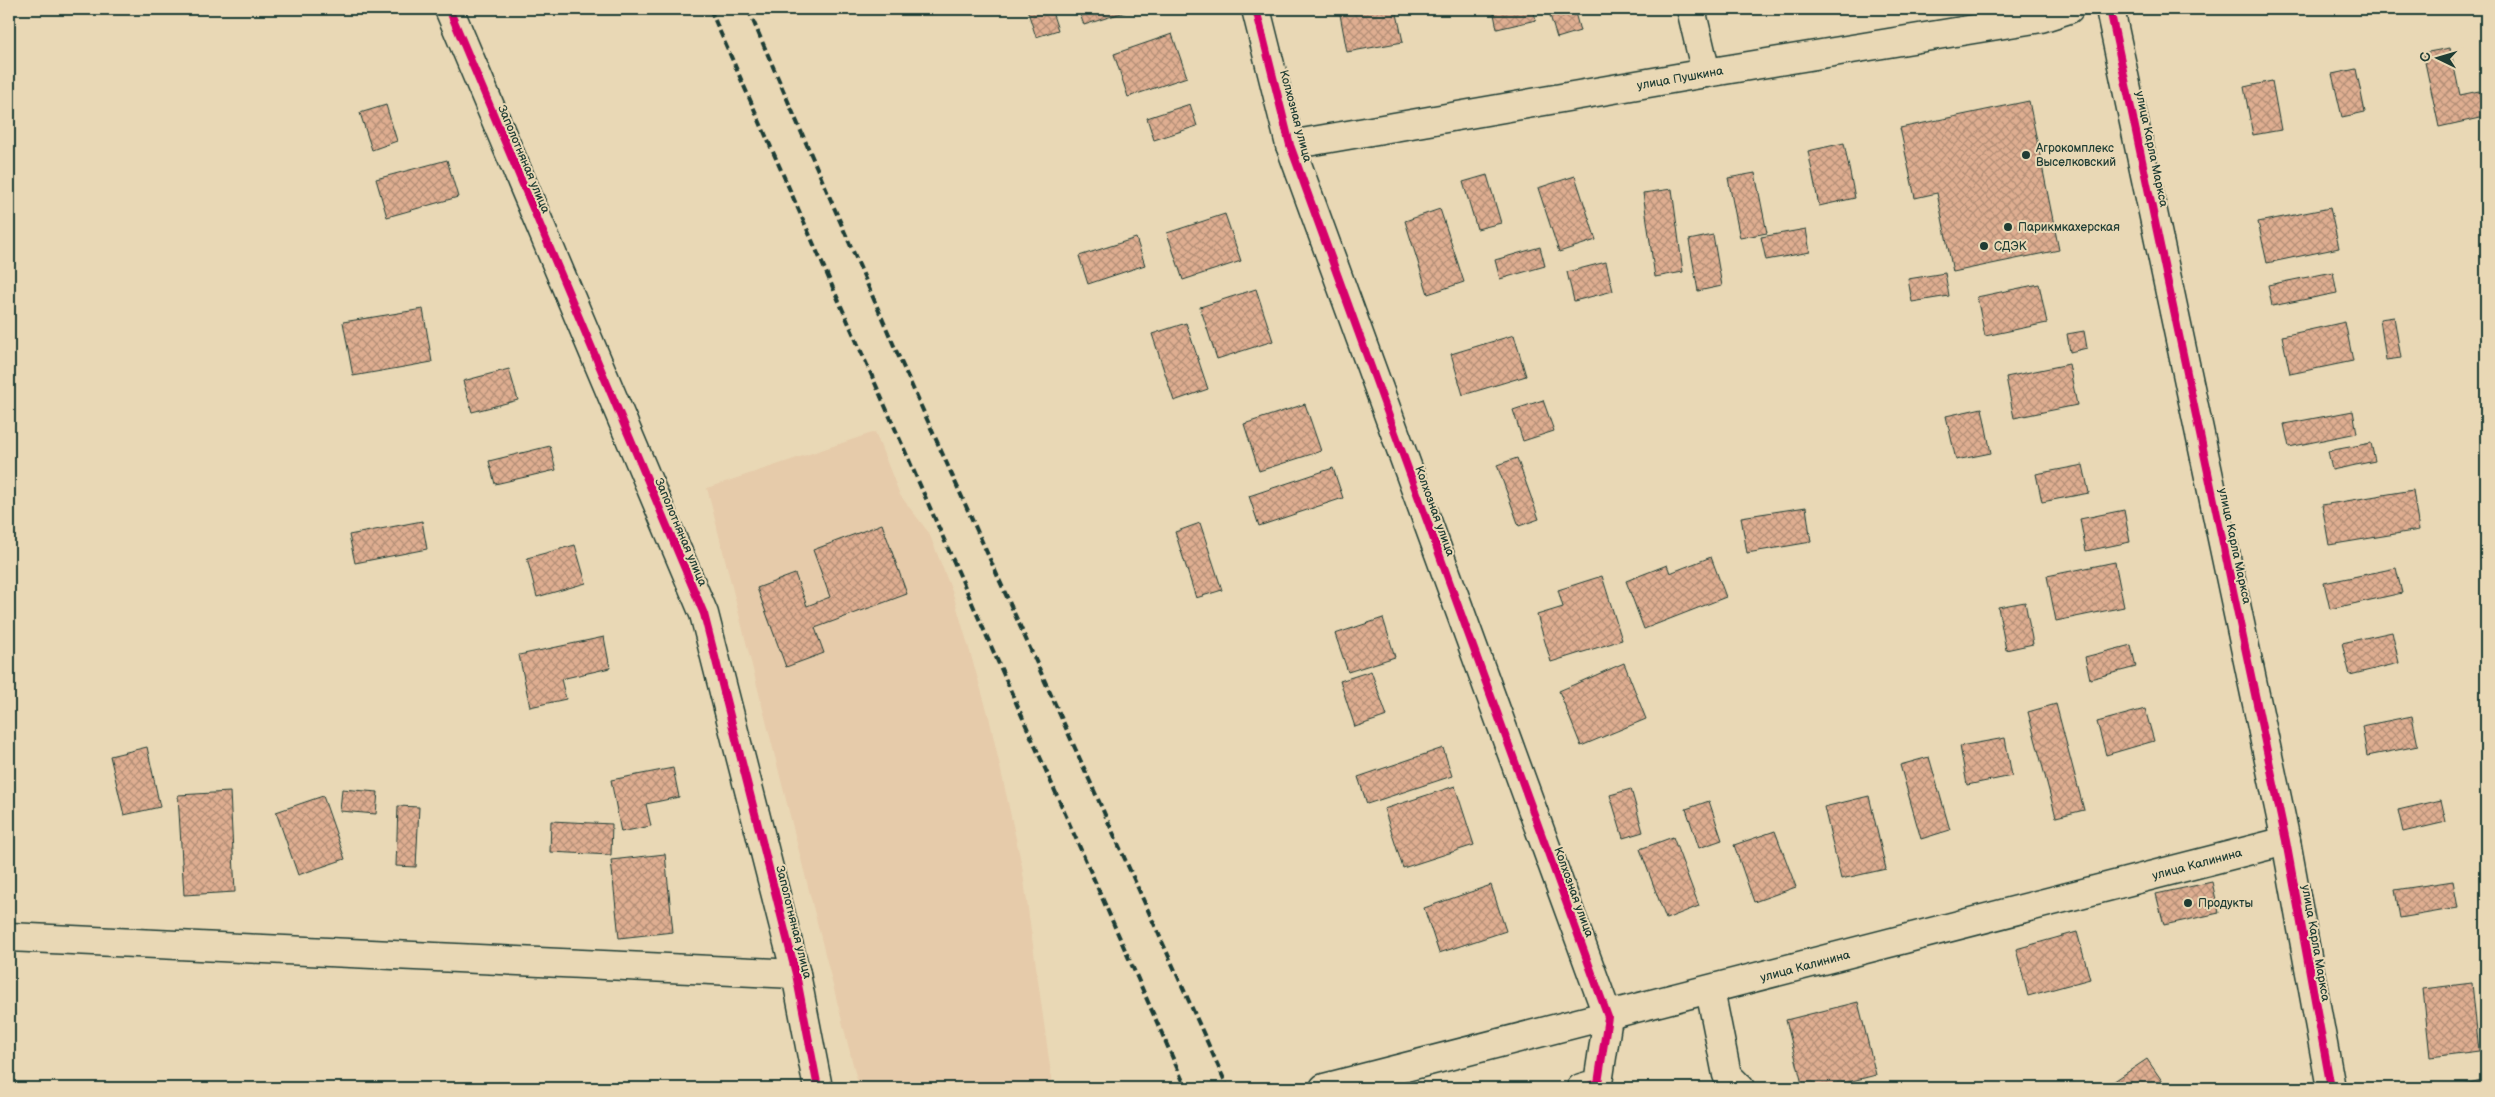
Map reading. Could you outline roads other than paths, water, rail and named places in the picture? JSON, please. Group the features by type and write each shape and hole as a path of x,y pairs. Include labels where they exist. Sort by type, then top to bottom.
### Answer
{"street":[{"name":"Заполотняная улица","path":"448,9 704,614 796,974 818,1088"},
{"name":"Колхозная улица","path":"1256,9 1290,145 1608,1017"},
{"path":"1691,9 1706,73"},
{"name":"улица Пушкина","path":"1290,145 1706,73 2041,18 2069,9"},
{"name":"улица Карла Маркса","path":"2110,9 2286,841 2331,1088"},
{"name":"улица Калинина","path":"1324,1088 1608,1017 2286,841"},
{"path":"9,937 796,974"},
{"path":"1710,990 1727,1075 1740,1088"},
{"path":"1582,1088 1598,1083 1608,1017"}],"railway":[{"path":"710,9 1186,1088"},
{"path":"748,9 898,355 1228,1088"}],"place":[{"name":"Агрокомплекс Выселковский","path":"2026,155"},
{"name":"Парикмкахерская","path":"2008,227"},
{"name":"СДЭК","path":"1984,246"},
{"name":"Продукты","path":"2188,903"}]}
